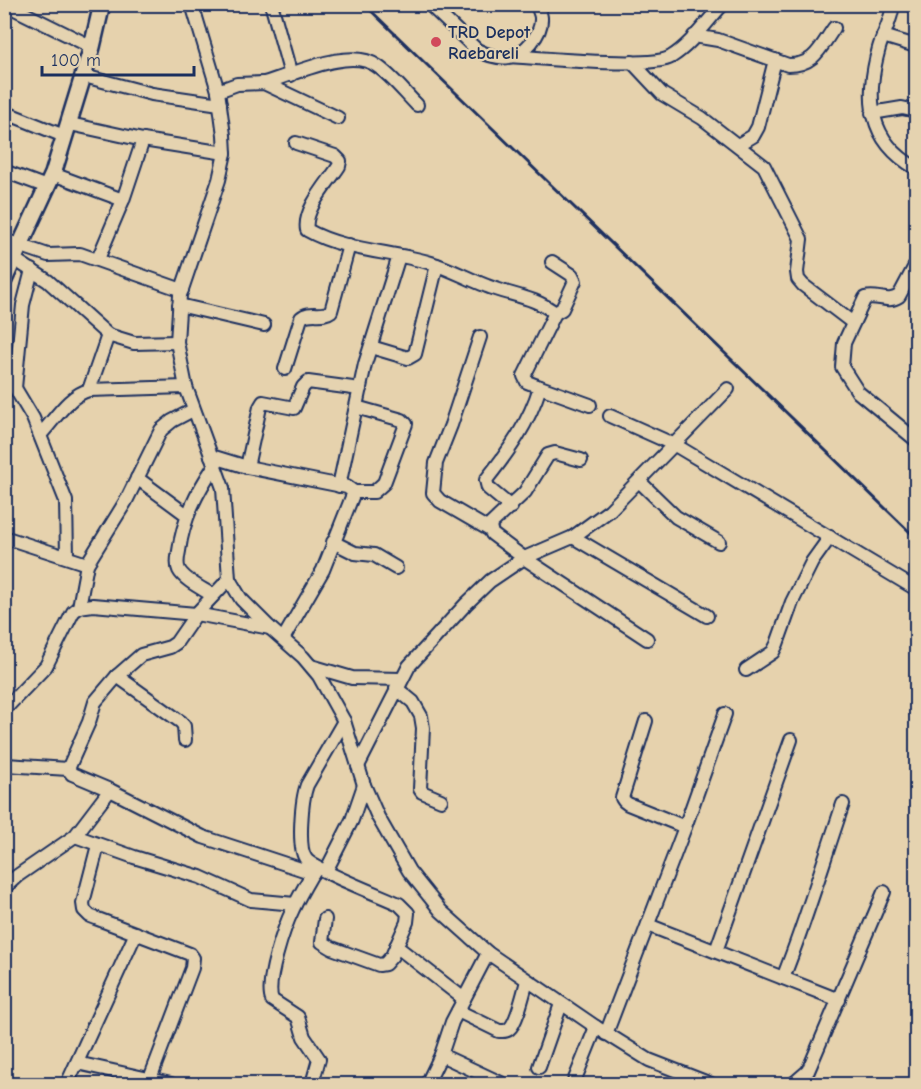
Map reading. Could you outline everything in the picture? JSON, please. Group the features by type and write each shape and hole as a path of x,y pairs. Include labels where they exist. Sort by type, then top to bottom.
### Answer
{"street":[{"path":"5,4 92,47"},
{"path":"4,280 50,181 84,76 102,4"},
{"path":"192,4 218,91 225,153 219,180 182,290 177,342 193,410 223,488 229,579 241,599 311,666 335,702 344,721 364,785 378,817 409,871 441,911 488,953 601,1030 648,1060 711,1084"},
{"path":"429,4 477,50 496,57 632,62 669,58 694,36 723,4"},
{"path":"510,57 520,52 538,32 541,18 537,4"},
{"path":"893,4 874,73 871,94 872,113 880,134 905,161 916,168"},
{"path":"272,7 291,75"},
{"path":"694,36 718,40 788,64 807,63 834,28"},
{"path":"883,36 916,46"},
{"path":"218,91 237,84 264,83 330,61 353,59 376,65 417,105"},
{"path":"738,145 753,136 758,127 775,60"},
{"path":"632,62 662,94 685,107 764,166 798,229 802,247 797,272 798,279 854,323"},
{"path":"84,76 153,94 220,104"},
{"path":"264,83 338,118"},
{"path":"872,113 902,108 916,111"},
{"path":"4,112 67,130 225,153"},
{"path":"98,260 123,200 143,140"},
{"path":"296,143 339,158 339,166 308,216 307,230 323,237 437,266 472,278 486,286 519,295 555,313"},
{"path":"4,171 123,200"},
{"path":"4,240 32,270 71,300 108,335 134,343 177,342"},
{"path":"285,369 301,318 308,314 326,314 331,311 349,244"},
{"path":"17,253 80,254 182,290"},
{"path":"339,486 360,389 399,256"},
{"path":"552,262 572,275 575,281 562,309 555,313 524,376 527,382 590,405"},
{"path":"916,264 899,296 887,301 871,296 865,298 844,343 842,367 858,392 916,440"},
{"path":"371,347 408,358 416,354 437,266"},
{"path":"15,388 23,305 32,270"},
{"path":"179,304 264,325"},
{"path":"89,390 108,335"},
{"path":"480,337 436,463 433,493 440,501 490,530 492,534 524,558 647,639"},
{"path":"4,376 15,388 41,434 66,501 67,556"},
{"path":"247,467 263,402 294,408 303,387 308,382 360,389"},
{"path":"41,434 78,393 89,390 186,387"},
{"path":"511,507 488,488 486,480 527,422 540,387"},
{"path":"358,766 408,666 466,604 490,581 524,558 573,537 610,510 728,390"},
{"path":"213,461 339,486 354,492 374,492 384,483 406,424 402,420 356,407"},
{"path":"79,607 87,564 137,478 161,430 172,421 193,410"},
{"path":"610,416 675,445 916,589"},
{"path":"490,530 491,524 525,492 548,455 555,453 581,460"},
{"path":"213,461 187,515 177,563 178,569 184,576 213,595"},
{"path":"137,478 187,515"},
{"path":"639,481 676,517 719,542"},
{"path":"283,639 323,570 354,492"},
{"path":"4,537 87,564"},
{"path":"573,537 707,616"},
{"path":"746,670 773,652 798,589 830,537"},
{"path":"333,542 355,553 374,555 396,568"},
{"path":"68,769 95,702 117,676 141,655 170,647 176,643 196,614 229,579"},
{"path":"4,710 46,666 65,626 73,612 79,607 93,605 196,614 270,628"},
{"path":"311,666 352,678 399,684 421,716 423,729 420,789 441,800"},
{"path":"117,676 181,722 184,726 185,740"},
{"path":"573,1084 601,1030 648,925 725,714"},
{"path":"318,870 308,861 303,852 303,795 344,721"},
{"path":"646,721 622,794 624,801 685,826"},
{"path":"716,951 791,740"},
{"path":"5,766 68,769 72,774 110,790 203,837 318,870 399,904 406,910 406,922 392,956 385,964 373,964 322,942 325,919"},
{"path":"312,1084 319,1059 304,1037 298,1017 272,1000 270,994 272,973 288,919 352,820 364,785"},
{"path":"4,888 17,876 75,836 110,790"},
{"path":"783,978 802,930 817,877 843,804"},
{"path":"75,836 200,877 251,900 296,904"},
{"path":"98,845 83,903 84,910 90,915 190,954 194,962 149,1082"},
{"path":"793,1084 808,1071 884,892"},
{"path":"648,925 839,1000"},
{"path":"67,1084 136,933"},
{"path":"396,946 464,999"},
{"path":"427,1084 441,1055 452,1022 488,953"},
{"path":"458,1011 499,1031 504,1031 514,1022 527,981"},
{"path":"539,1066 561,1004"},
{"path":"441,1055 503,1084"},
{"path":"77,1063 149,1082 171,1084"}],"railway":[{"path":"364,4 916,538"}],"place":[{"name":"TRD Depot Raebareli","path":"436,42"}]}
